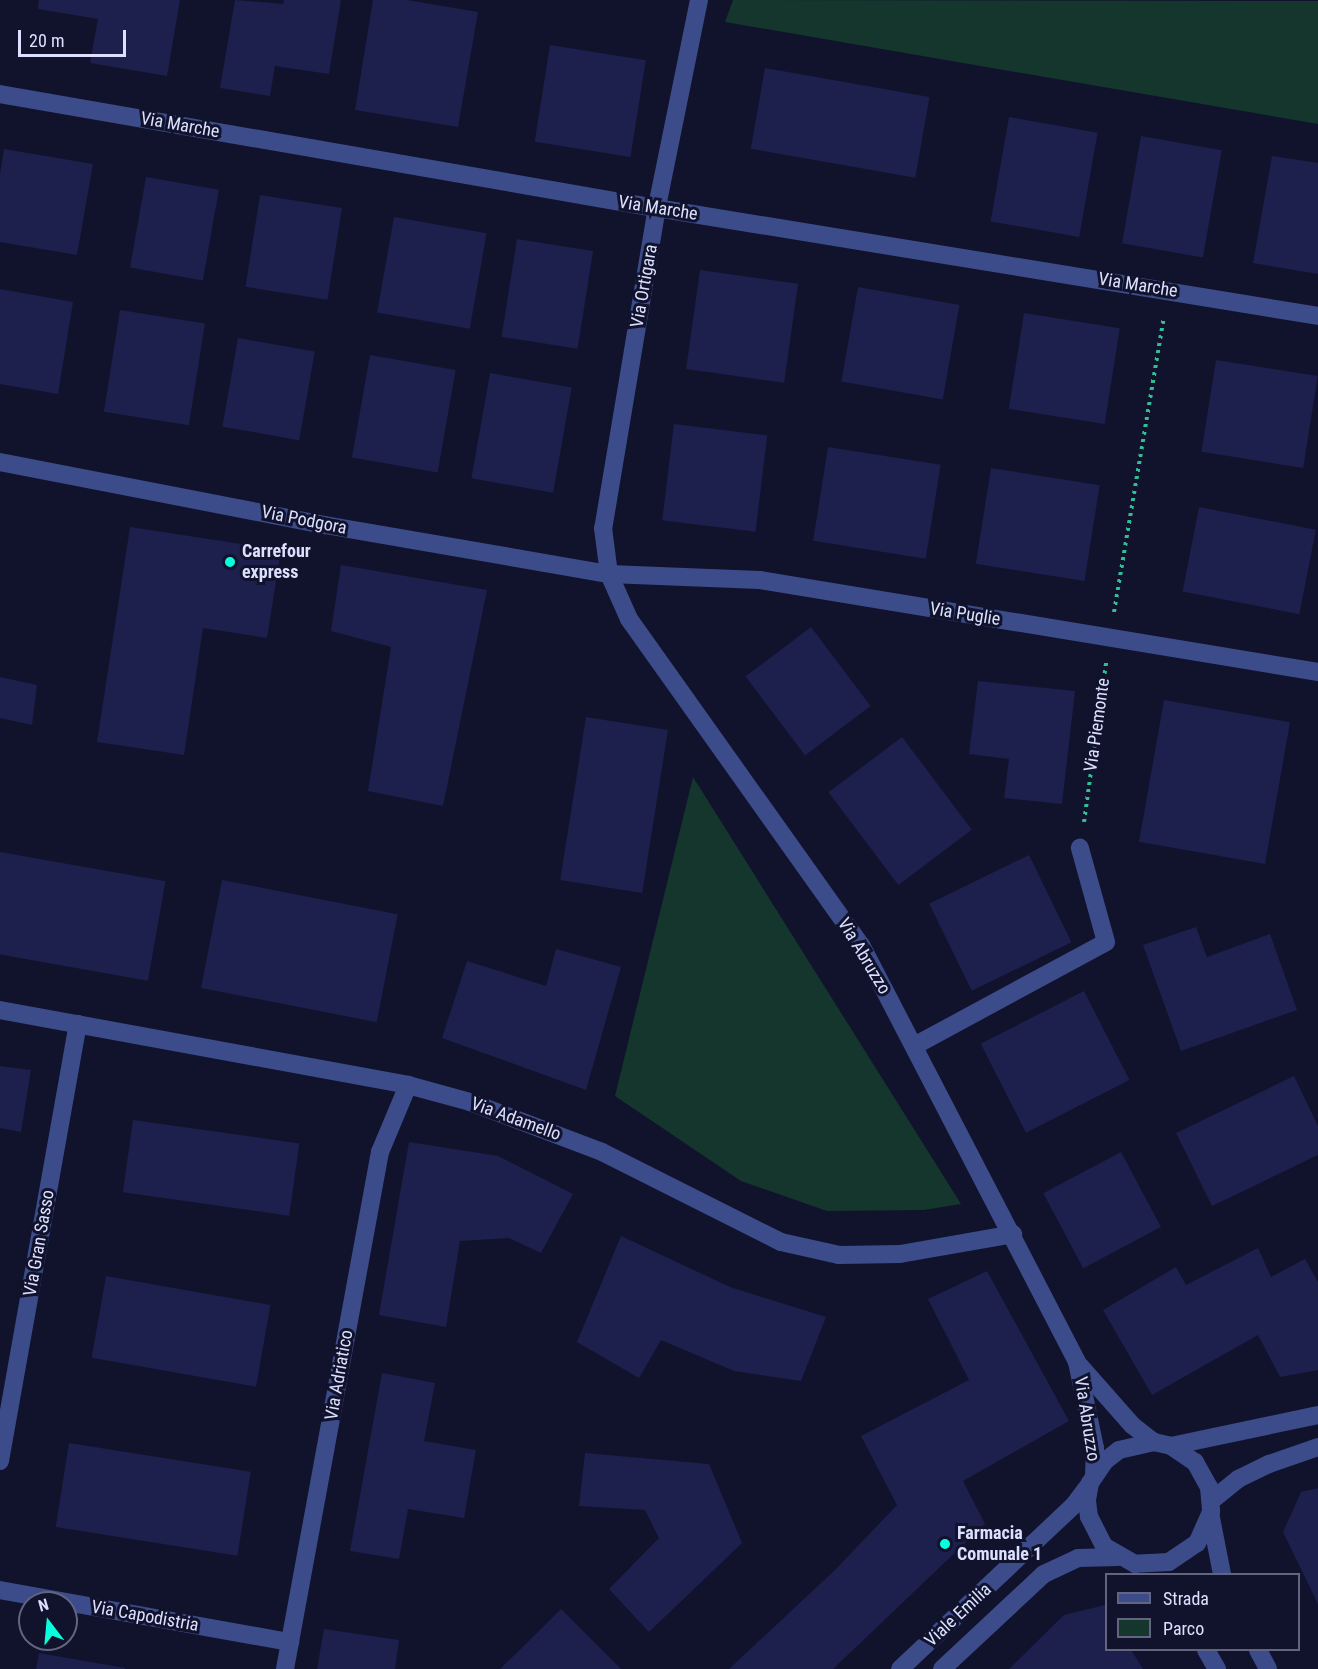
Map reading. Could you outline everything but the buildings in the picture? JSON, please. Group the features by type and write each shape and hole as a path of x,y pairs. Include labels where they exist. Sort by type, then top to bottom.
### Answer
{"street":[{"name":"Via Ortigara","path":"609,574 603,528 657,207 699,0"},
{"name":"Via Marche","path":"0,94 657,207 1318,316"},
{"name":"Via Podgora","path":"0,462 325,525 609,574"},
{"name":"Via Puglie","path":"609,574 760,580 1318,672"},
{"name":"Via Abruzzo","path":"609,574 629,619 861,945 1013,1234 1077,1362 1132,1425 1163,1444"},
{"path":"914,1046 1106,942 1080,848"},
{"name":"Via Adamello","path":"0,1010 408,1085 470,1102 602,1152 781,1242 839,1255 900,1254 1013,1234"},
{"name":"Via Gran Sasso","path":"0,1461 78,1024"},
{"name":"Via Adriatico","path":"285,1669 380,1152 408,1085"},
{"name":"Via Abruzzo","path":"1077,1362 1095,1448 1092,1480"},
{"name":"Viale Emilia","path":"900,1669 1074,1505 1119,1449 1163,1444 1318,1415"},
{"path":"1163,1444 1195,1462 1203,1474 1222,1573"},
{"name":"Viale Emilia","path":"1092,1480 1089,1517 1104,1546 1118,1557 1141,1569 1169,1562 1184,1555 1197,1543 1211,1507 1238,1479 1269,1464 1318,1448"},
{"name":"Viale Emilia","path":"942,1669 1044,1574 1078,1558 1118,1557"},
{"name":"Via Capodistria","path":"0,1590 290,1642"},
{"path":"1207,1651 1217,1669"},
{"path":"1259,1651 1268,1669"}],"path":[{"name":"Via Piemonte","path":"1080,848 1109,638 1168,290"}],"green space":[{"path":"733,0 1318,1 1318,124 725,22"},
{"path":"693,777 961,1204 924,1210 827,1211 741,1181 615,1096"}],"place":[{"name":"Carrefour express","path":"230,562"},
{"name":"Farmacia Comunale 1","path":"945,1544"}]}
